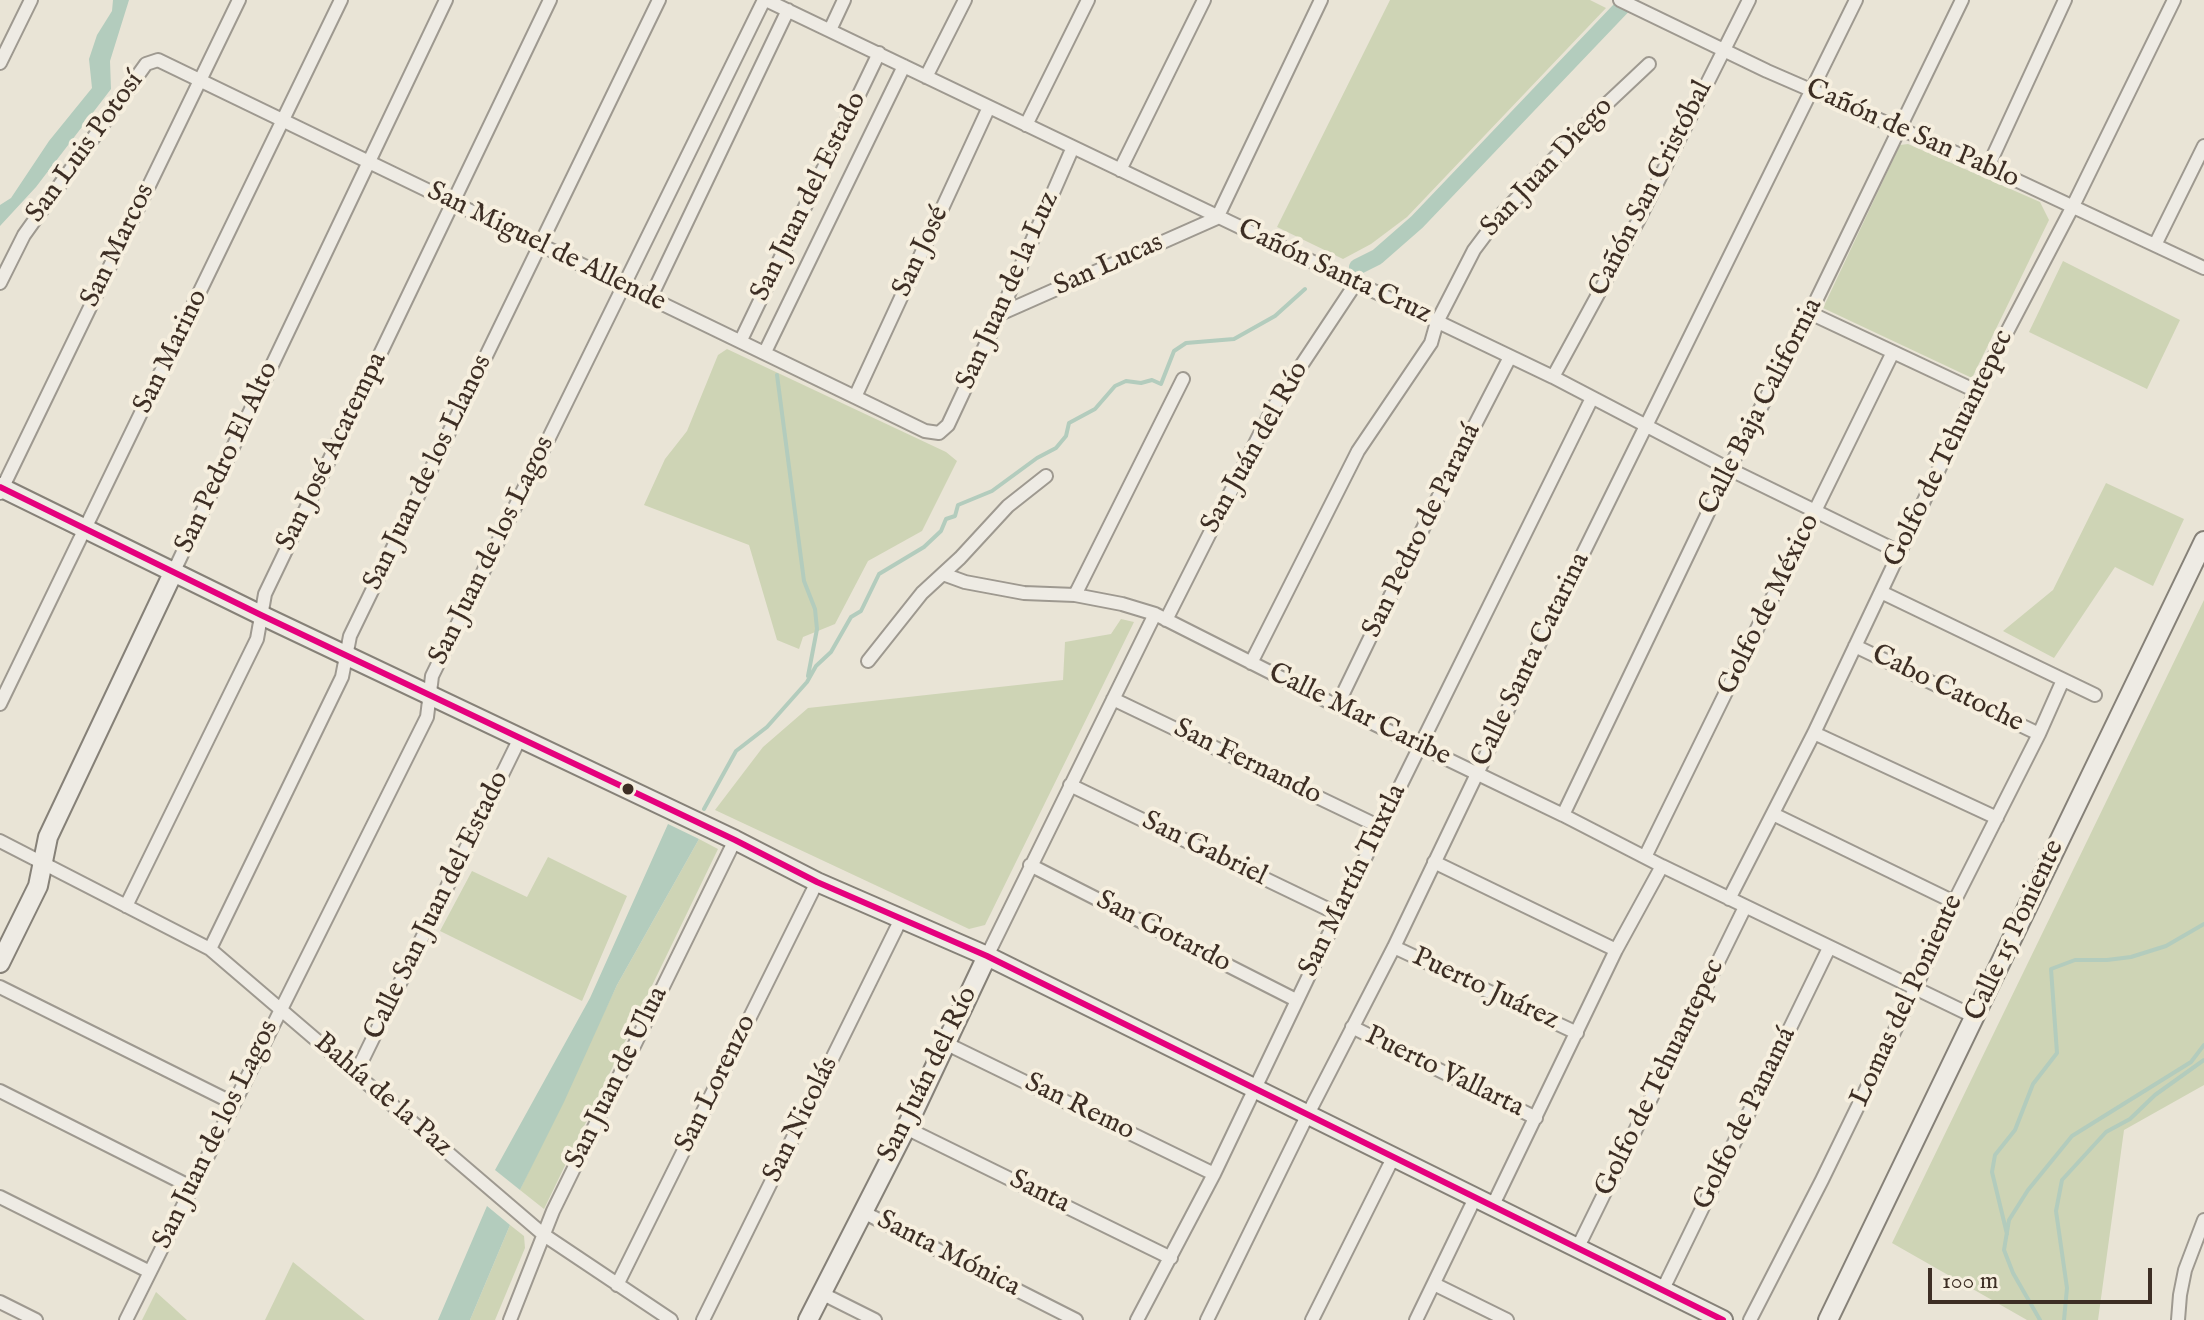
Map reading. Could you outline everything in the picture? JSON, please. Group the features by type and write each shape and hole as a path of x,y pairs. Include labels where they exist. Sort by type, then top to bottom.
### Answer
{"street":[{"path":"0,63 31,0"},
{"name":"San Marcos","path":"1,490 239,0"},
{"name":"San Marino","path":"0,704 341,0"},
{"name":"San Pedro El Alto","path":"0,963 38,886 48,837 446,0"},
{"name":"San José Acatempa","path":"126,906 257,639 265,594 550,0"},
{"name":"San Juan de los Llanos","path":"210,949 342,677 350,636 659,0"},
{"name":"Cañón Santa Cruz","path":"765,0 1553,377 1729,469 1899,552"},
{"name":"San Juan de los Lagos","path":"126,1320 427,717 432,676 765,0"},
{"path":"830,30 844,0"},
{"path":"926,77 965,0"},
{"path":"1026,125 1088,0"},
{"path":"1120,170 1204,0"},
{"path":"1217,218 1321,0"},
{"name":"Cañón de San Pablo","path":"1620,0 1810,91 1988,167 2204,268"},
{"name":"Cañón San Cristóbal","path":"1553,377 1638,221 1749,0"},
{"name":"Calle Santa Catarina","path":"1207,1320 1394,947 1856,0"},
{"name":"Calle Baja California","path":"1563,815 1729,469 1810,313 1962,0"},
{"path":"1988,167 2065,0"},
{"name":"Golfo de Tehuantepec","path":"1729,899 1814,733 1976,391 2073,206 2174,0"},
{"path":"650,299 788,10"},
{"name":"San Juan del Estado","path":"741,340 879,53"},
{"name":"San Miguel de Allende","path":"153,59 925,431 939,433"},
{"name":"San Luis Potosí","path":"0,283 24,235 146,64 153,59"},
{"name":"San Juan Diego","path":"1251,663 1358,451 1431,343 1437,322 1474,250 1492,226 1598,112 1649,64"},
{"name":"San Juan del Estado","path":"765,352 904,66"},
{"name":"San José","path":"855,397 989,107"},
{"path":"2155,245 2204,146"},
{"name":"San Juan de la Luz","path":"939,433 948,425 1073,147"},
{"name":"San Lucas","path":"1000,314 1217,218"},
{"name":"San Juán del Río","path":"808,1320 906,1128 1030,865 1113,699 1273,408 1356,283"},
{"path":"1810,313 1976,391"},
{"name":"Golfo de México","path":"1645,857 1893,352"},
{"name":"San Pedro de Paraná","path":"1337,706 1510,357"},
{"path":"1075,595 1183,379"},
{"name":"San Martín Tuxtla","path":"1137,1320 1214,1174 1380,827 1592,398"},
{"path":"868,661 903,616 1016,498 1046,476"},
{"path":"1,490 817,882 987,956 1719,1319"},
{"name":"Calle 15 Poniente","path":"1828,1320 2204,541"},
{"name":"Calle Mar Caribe","path":"943,574 965,582 1024,593 1075,595 1122,604 1160,617 1745,907 1975,1017"},
{"path":"1881,592 2095,695"},
{"name":"Cabo Catoche","path":"1855,646 2039,734"},
{"name":"Lomas del Poniente","path":"1750,1320 1915,989 1954,902 2063,680"},
{"name":"San Fernando","path":"1113,699 1380,827"},
{"path":"1814,733 1997,818"},
{"name":"Calle San Juan del Estado","path":"356,1073 520,738"},
{"name":"San Gabriel","path":"1070,785 1338,914"},
{"path":"1773,814 1954,902"},
{"name":"San Juan de Ulua","path":"510,1320 553,1211 735,840"},
{"name":"Bahía de la Paz","path":"0,841 210,949 544,1235 671,1320"},
{"path":"1434,862 1616,950"},
{"name":"San Gotardo","path":"1030,865 1296,1000"},
{"path":"1492,1207 1616,950 1662,866"},
{"name":"San Lorenzo","path":"617,1285 817,882"},
{"name":"Golfo de Tehuantepec","path":"1577,1249 1745,907"},
{"name":"San Nicolás","path":"703,1320 901,919"},
{"name":"Puerto Juárez","path":"1394,947 1577,1033"},
{"name":"Golfo de Panamá","path":"1663,1289 1829,948"},
{"path":"0,987 233,1103"},
{"name":"Puerto Vallarta","path":"1352,1027 1536,1118"},
{"name":"San Remo","path":"945,1043 1214,1174"},
{"path":"0,1091 191,1187"},
{"name":"Santa","path":"906,1128 1171,1258"},
{"path":"1312,1320 1393,1158"},
{"path":"0,1197 150,1272"},
{"path":"1416,1320 1475,1198"},
{"name":"Santa Mónica","path":"863,1212 1076,1320"},
{"path":"2178,1320 2180,1295 2198,1252 2204,1220"},
{"path":"1434,1284 1507,1320"},
{"path":"823,1294 875,1320"},
{"path":"0,1302 36,1320"}],"shaded area":[{"path":"113,0 129,0 110,61 111,89 36,187 0,226 0,205 11,198 49,141 92,88 89,59 97,35 112,11"},
{"path":"1390,0 1590,0 1606,8 1407,217 1371,244 1343,259 1277,227"},
{"path":"1908,144 2040,202 2049,220 1972,378 1823,308 1900,145"},
{"path":"2063,261 2180,320 2147,389 2029,332"},
{"path":"727,349 946,452 957,461 922,531 868,561 835,624 803,637 799,649 777,640 749,545 644,505 665,459 687,431 718,355"},
{"path":"2106,483 2184,519 2153,586 2115,567 2054,658 2003,631 2053,590"},
{"path":"2204,600 2204,1085 2124,1130 2098,1320 2027,1320 1892,1243"},
{"path":"1121,619 1134,622 985,925 969,929 715,810 763,747 808,708 1063,680 1065,642 1111,634"},
{"path":"668,824 699,839 617,985 520,1190 495,1170 590,998"},
{"path":"699,839 718,849 544,1209 520,1190 617,985"},
{"path":"548,857 627,896 582,1001 440,931 472,871 527,897"},
{"path":"487,1206 510,1225 470,1320 438,1320"},
{"path":"510,1225 524,1236 525,1248 495,1320 470,1320"},
{"path":"293,1262 365,1320 265,1320"},
{"path":"156,1292 187,1320 142,1320"}],"waterway":[{"path":"1357,267 1377,257 1417,222 1626,3"},
{"path":"704,809 736,751 767,727 807,682 816,666 831,652 851,617 861,611 879,574 924,547 941,531 946,519 955,516 958,505 992,491 1056,448 1066,436 1069,423 1095,409 1115,386 1126,381 1141,383 1152,380 1161,384 1174,351 1186,343 1234,339 1275,316 1305,289"},
{"path":"777,375 804,581 815,609 817,629 808,676"},
{"path":"2007,1234 1992,1172 1995,1155 2015,1130 2033,1084 2057,1053 2051,969 2075,960 2131,957 2166,946 2204,924"},
{"path":"2040,1320 2013,1273 2004,1250 2009,1220 2028,1190 2072,1136 2191,1062 2204,1045"},
{"path":"2064,1320 2067,1288 2056,1211 2062,1180 2106,1132 2130,1119 2155,1095 2204,1060"}],"transit line":[{"path":"0,487 817,882 987,956 1723,1320"}]}
